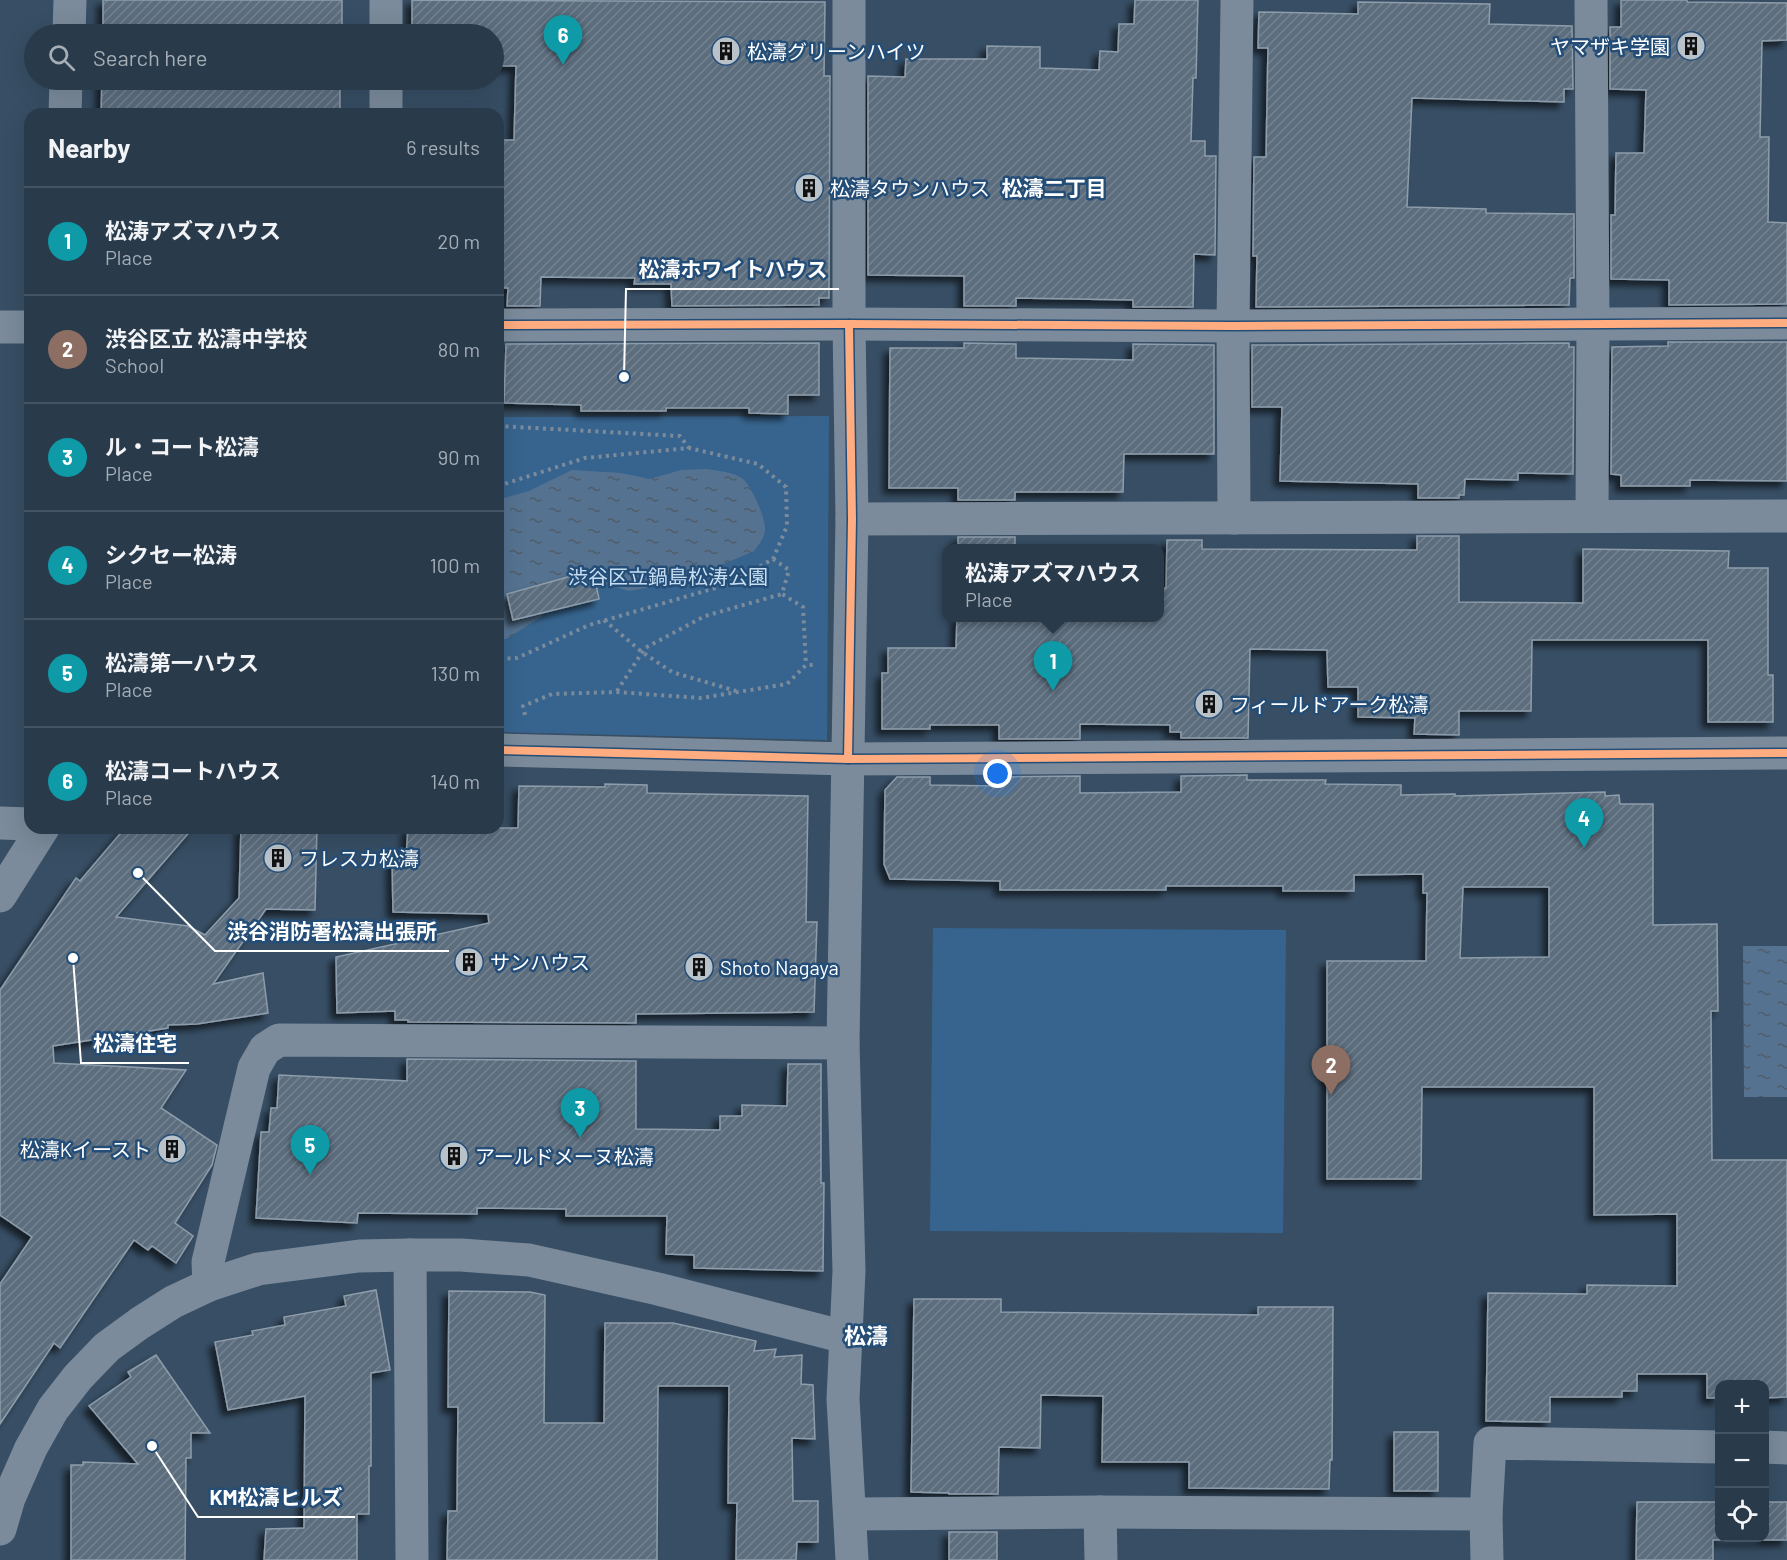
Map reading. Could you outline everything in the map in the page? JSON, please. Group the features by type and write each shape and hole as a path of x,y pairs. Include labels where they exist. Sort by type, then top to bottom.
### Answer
{"street":[{"path":"69,24 70,0"},
{"path":"386,0 386,24"},
{"path":"849,0 849,324 852,519 843,1042 849,1271 843,1399 852,1560"},
{"path":"1234,518 1233,326 1237,0"},
{"path":"1591,0 1592,516"},
{"path":"65,108 66,90"},
{"path":"386,90 386,108"},
{"path":"504,325 1233,326 1787,323"},
{"path":"0,327 24,327"},
{"path":"852,519 1787,516"},
{"path":"504,750 848,759 1787,753"},
{"path":"0,823 24,824"},
{"path":"0,896 39,834"},
{"path":"209,1285 208,1262 254,1068 266,1049 279,1040 843,1042"},
{"path":"410,1255 412,1560"},
{"path":"0,1529 9,1498 31,1448 53,1408 78,1377 107,1347 173,1302 209,1285 258,1269 359,1256 461,1255 529,1260 658,1288 845,1337"},
{"path":"1487,1560 1486,1514 1490,1443 1715,1447"},
{"path":"1769,1447 1787,1448"},
{"path":"850,1514 1101,1512 1486,1514"},
{"path":"1101,1512 1101,1560"}],"path":[{"path":"504,426 680,436 689,448"},
{"path":"504,484 585,458 689,448 758,464 786,487 788,526 773,560 729,584 604,620 517,658 504,659"},
{"path":"773,560 789,570 782,594"},
{"path":"616,692 645,648 705,616 782,594 803,607 806,665"},
{"path":"604,620 642,652 672,672 740,692"},
{"path":"536,751 523,706 552,694 616,692 701,698 787,684 806,665 850,665"}],"green space":[{"name":"渋谷区立鍋島松涛公園","path":"829,416 827,740 504,732 504,417"},
{"path":"933,928 1286,930 1283,1233 930,1231"}],"water":[{"path":"707,469 726,472 743,479 754,496 765,525 764,536 754,551 683,581 629,591 603,583 557,594 541,617 504,639 504,498 529,491 572,470 621,473 650,479 681,470"},
{"path":"1743,946 1787,946 1787,1097 1744,1097"}],"building":[{"path":"103,0 342,0 342,24 103,24"},
{"path":"412,0 825,2 824,76 830,76 829,298 819,298 819,305 672,306 671,284 634,284 635,278 541,277 540,306 507,306 508,288 504,288 504,140 514,140 516,66 504,66 504,24 412,24"},
{"path":"1135,0 1198,0 1196,78 1193,78 1191,141 1205,141 1205,156 1216,156 1215,255 1194,254 1193,307 1133,307 1133,300 1016,298 1016,306 964,306 964,276 868,275 868,76 905,77 906,59 987,59 987,46 1040,47 1040,68 1099,70 1100,51 1118,52 1119,24 1134,24"},
{"path":"1621,0 1787,3 1787,40 1762,41 1760,137 1769,137 1768,222 1787,223 1787,304 1669,305 1669,280 1611,279 1611,215 1615,215 1616,153 1644,153 1646,90 1610,89 1610,27 1621,27"},
{"path":"1358,2 1490,4 1489,24 1572,26 1573,89 1564,89 1564,102 1412,98 1407,207 1486,209 1486,213 1574,214 1574,278 1570,278 1569,305 1256,307 1257,256 1253,256 1254,157 1266,157 1268,48 1258,48 1259,12 1358,14"},
{"path":"102,90 340,90 340,108 101,108"},
{"path":"1668,342 1787,342 1787,481 1690,480 1690,486 1621,486 1621,475 1611,474 1612,347 1668,346"},
{"path":"819,343 819,395 788,395 788,414 749,413 749,408 581,411 581,405 504,403 506,344"},
{"path":"964,343 1016,344 1016,358 1133,360 1133,344 1214,345 1214,454 1124,454 1123,492 1015,492 1015,500 958,500 958,488 889,488 890,348 964,348"},
{"path":"1569,343 1569,347 1574,347 1573,474 1518,473 1518,480 1465,479 1464,495 1459,495 1459,498 1418,498 1418,484 1280,481 1282,407 1252,407 1252,345"},
{"path":"1417,536 1459,536 1459,602 1583,603 1583,549 1729,551 1728,568 1768,568 1768,675 1773,675 1773,722 1708,722 1708,640 1532,640 1531,711 1459,711 1459,735 1414,734 1415,718 1358,717 1358,687 1328,687 1327,650 1250,649 1248,738 1181,738 1181,732 1170,732 1170,725 1080,724 1080,739 999,739 999,725 930,725 930,729 882,729 882,673 888,673 888,648 956,648 957,622 1164,622 1167,540 1202,540 1202,549 1417,550"},
{"path":"958,537 1015,537 1015,544 958,544"},
{"path":"593,570 599,599 513,620 507,594"},
{"path":"1247,775 1247,780 1326,780 1325,784 1401,785 1401,795 1605,792 1605,796 1619,795 1620,804 1653,804 1653,925 1717,924 1718,1011 1711,1011 1712,1160 1787,1160 1787,1397 1769,1398 1769,1380 1715,1380 1715,1398 1707,1398 1707,1374 1637,1374 1637,1391 1622,1391 1622,1397 1550,1397 1550,1422 1486,1421 1488,1293 1587,1294 1587,1285 1677,1286 1677,1214 1594,1215 1594,1087 1422,1087 1421,1179 1327,1179 1327,961 1426,961 1427,893 1423,893 1423,874 1354,875 1354,891 1283,891 1283,886 1166,886 1166,890 1000,890 1000,881 890,879 884,864 885,790 897,777 930,777 930,785 1000,786 1000,777 1080,776 1080,793 1181,792 1181,776","holes":["1463,887 1549,887 1549,957 1460,958"]},
{"path":"605,784 647,785 647,793 808,796 806,922 817,922 814,1012 636,1014 636,1023 408,1022 408,1020 395,1020 395,1011 337,1013 336,957 489,923 488,914 393,912 392,856 406,857 408,834 504,834 504,828 518,828 519,786 605,787"},
{"path":"120,834 188,834 116,917 188,926 205,935 239,898 241,834 317,834 315,910 266,909 213,984 263,973 268,1013 197,1024 168,1025 168,1028 53,1046 54,1063 186,1070 161,1108 217,1145 212,1165 175,1223 193,1236 176,1263 152,1246 148,1250 134,1240 60,1348 54,1343 0,1424 0,1284 32,1237 0,1215 0,990 76,878 80,881"},
{"path":"407,1059 636,1061 636,1129 720,1130 720,1116 742,1116 742,1105 787,1106 788,1064 821,1064 821,1183 824,1183 823,1271 694,1268 694,1255 666,1254 667,1216 566,1216 566,1209 477,1208 477,1214 358,1213 357,1223 256,1218 261,1132 269,1132 271,1108 277,1108 279,1075 407,1081"},
{"path":"376,1290 390,1370 371,1373 369,1514 357,1514 357,1560 264,1560 266,1529 304,1528 305,1396 228,1410 215,1342 253,1335 252,1331 285,1325 284,1317 346,1306 344,1296"},
{"path":"449,1291 530,1292 545,1295 544,1423 604,1423 605,1323 673,1323 756,1341 754,1351 776,1349 774,1357 802,1355 801,1384 813,1385 815,1439 792,1438 793,1501 818,1501 818,1542 797,1542 796,1560 736,1560 737,1503 728,1503 729,1386 658,1386 657,1560 447,1560 448,1511 457,1511 458,1407 448,1407"},
{"path":"914,1299 1001,1299 1001,1312 1258,1315 1258,1307 1333,1307 1332,1460 1330,1460 1329,1489 1189,1488 1189,1462 1102,1462 1103,1396 1041,1395 1040,1448 999,1447 998,1494 911,1492"},
{"path":"156,1355 210,1433 191,1433 191,1458 186,1458 185,1560 71,1560 71,1465 83,1465 83,1462 138,1464 89,1406 131,1377 128,1372"},
{"path":"1394,1432 1438,1432 1438,1491 1394,1491"},
{"path":"1637,1502 1715,1502 1713,1560 1636,1560"},
{"path":"1769,1502 1787,1502 1787,1540 1769,1540"},
{"path":"949,1532 997,1532 997,1560 949,1560"}],"cycle path":[{"path":"504,325 1233,326 1787,323"},
{"path":"848,759 852,519 849,324"},
{"path":"504,750 848,759 1787,753"}],"place":[{"name":"ヤマザキ学園","path":"1691,46"},
{"name":"松濤グリーンハイツ","path":"726,51"},
{"name":"松濤コートハウス","path":"563,65"},
{"name":"松濤タウンハウス","path":"809,188"},
{"name":"松濤ホワイトハウス","path":"624,377"},
{"name":"松涛アズマハウス","path":"1053,691"},
{"name":"フィールドアーク松濤","path":"1209,704"},
{"name":"シクセー松涛","path":"1584,848"},
{"name":"フレスカ松濤","path":"278,858"},
{"name":"渋谷消防署松濤出張所","path":"138,873"},
{"name":"松濤住宅","path":"73,958"},
{"name":"サンハウス","path":"469,962"},
{"name":"Shoto Nagaya","path":"699,967"},
{"name":"渋谷区立 松濤中学校","path":"1331,1095"},
{"name":"ル・コート松濤","path":"580,1138"},
{"name":"松濤Kイースト","path":"172,1149"},
{"name":"アールドメーヌ松濤","path":"454,1156"},
{"name":"松濤第一ハウス","path":"310,1175"},
{"name":"KM松濤ヒルズ","path":"152,1446"}],"district":[{"name":"松濤二丁目","path":"1054,187"},
{"name":"松濤","path":"866,1335"}]}
